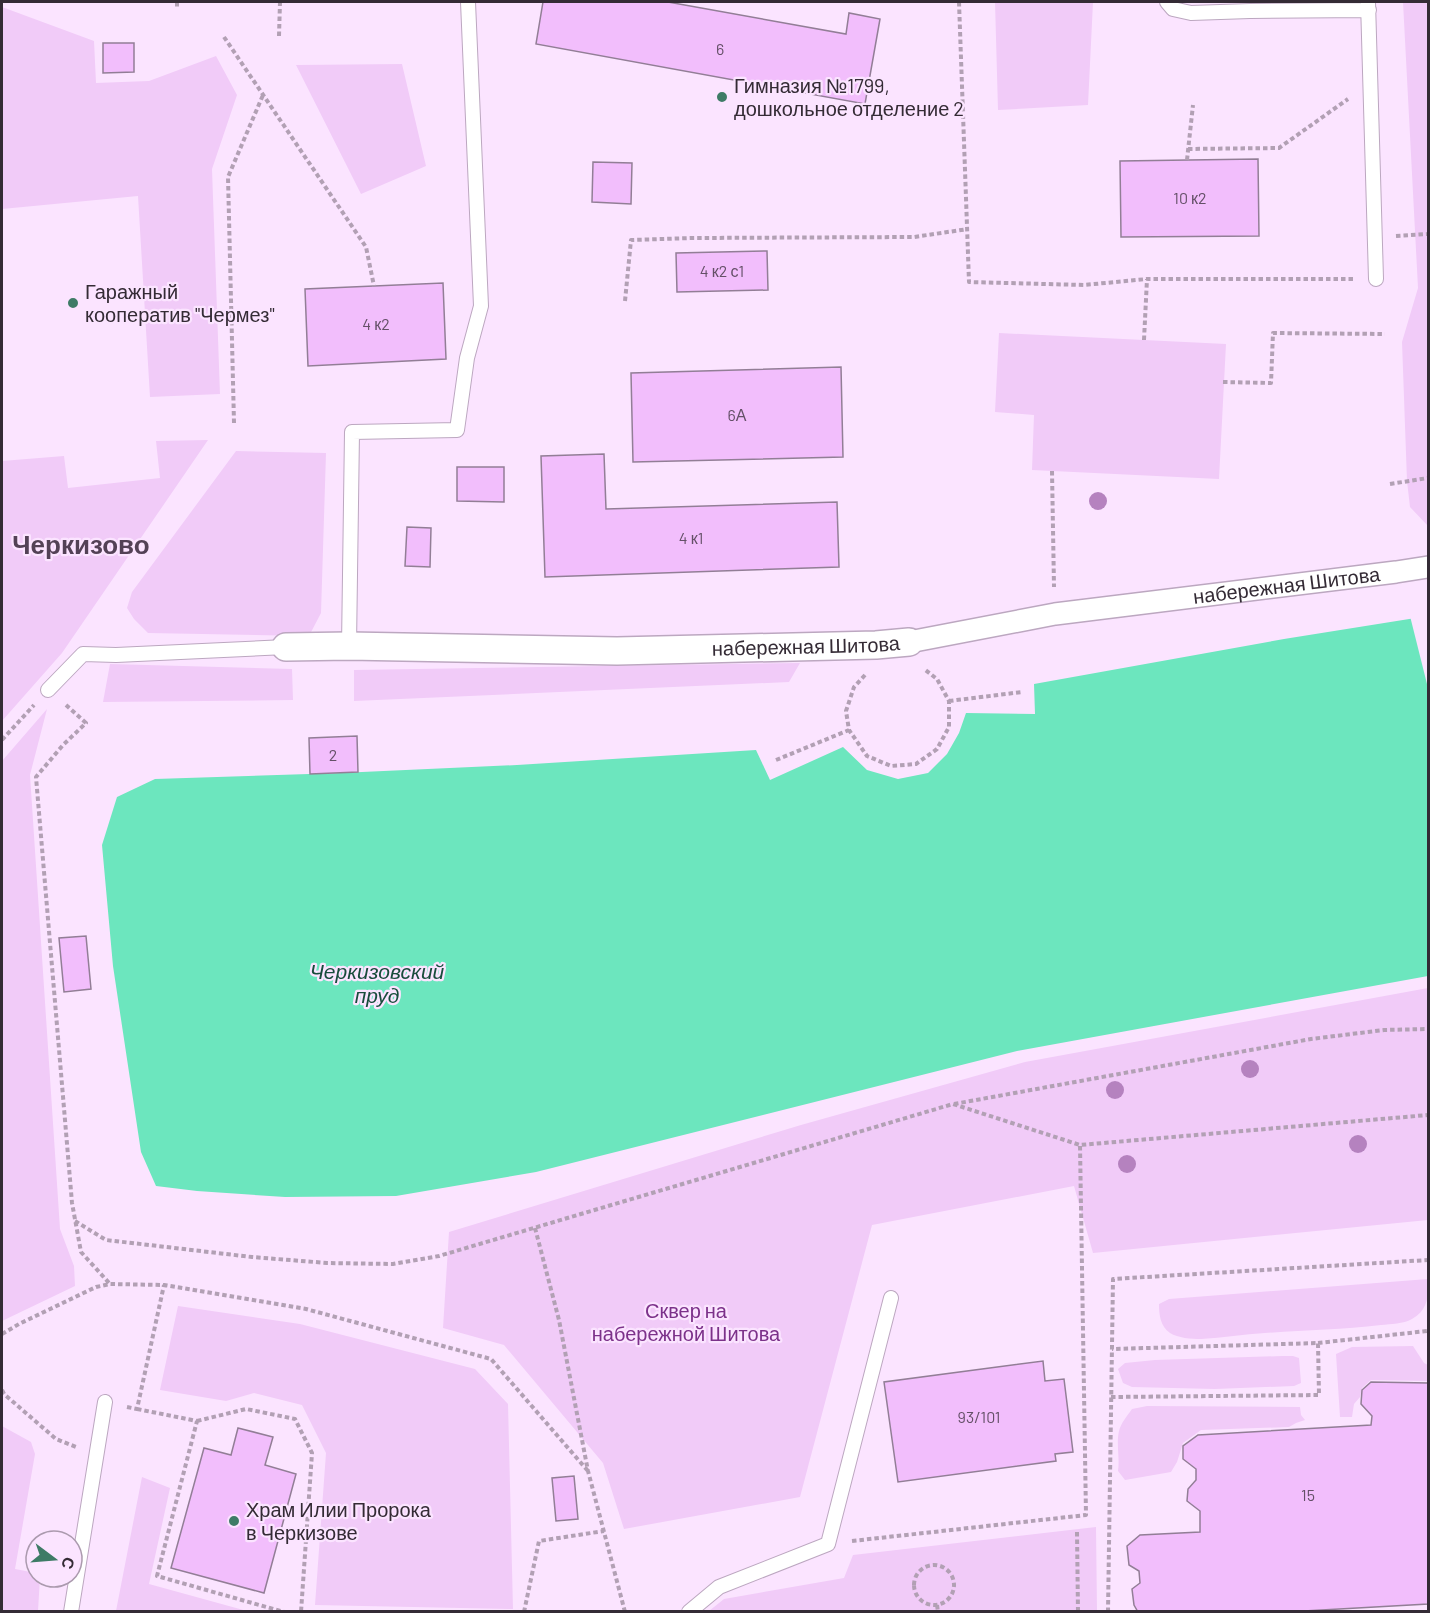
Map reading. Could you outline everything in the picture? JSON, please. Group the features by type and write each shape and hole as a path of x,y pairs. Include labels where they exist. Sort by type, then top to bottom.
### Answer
{"street":[{"name":"набережная Шитова","path":"286,647 617,651 876,645 913,652 1055,614 1428,567"}],"lane":[{"path":"349,646 352,432 457,430 467,358 481,306 468,2"},
{"path":"1167,2 1173,9 1191,13 1369,6 1376,279"},
{"path":"48,690 83,654 116,655 286,647"},
{"path":"689,1611 719,1587 828,1544 891,1298"},
{"path":"71,1611 105,1402"}],"path":[{"path":"177,2 177,9"},
{"path":"279,36 280,2"},
{"path":"959,2 969,282 1083,285 1147,279 1376,279"},
{"path":"224,37 366,247 374,286"},
{"path":"1188,149 1279,148 1371,82"},
{"path":"234,423 228,177 263,95"},
{"path":"1187,160 1193,105"},
{"path":"625,301 631,240 704,237 914,237 968,229"},
{"path":"1391,236 1428,234"},
{"path":"1144,340 1147,279"},
{"path":"1223,382 1271,383 1274,333 1385,334"},
{"path":"1052,471 1055,614"},
{"path":"1390,484 1428,478"},
{"path":"867,672 854,687 846,711 849,730 867,756 891,766 916,764 937,749 949,727 949,701 937,679 913,652"},
{"path":"2,740 48,690"},
{"path":"949,701 1022,692"},
{"path":"86,723 63,745 36,777 70,1192 81,1252 110,1284"},
{"path":"776,760 849,730"},
{"path":"75,1221 106,1240 252,1257 327,1263 393,1264 439,1256 953,1104 1311,1039 1384,1030 1428,1029"},
{"path":"953,1104 1080,1145 1428,1115"},
{"path":"828,1544 1086,1515 1080,1145"},
{"path":"535,1228 560,1320 588,1471 625,1611"},
{"path":"1108,1611 1113,1279 1428,1260"},
{"path":"2,1334 96,1287 110,1284 164,1285 306,1309 491,1359 588,1471"},
{"path":"137,1409 164,1285"},
{"path":"1112,1349 1318,1343 1427,1331 1428,1329"},
{"path":"1111,1397 1319,1395 1318,1343"},
{"path":"2,1393 56,1439 96,1454"},
{"path":"105,1402 197,1421 246,1409 295,1419 312,1453 301,1611"},
{"path":"197,1421 156,1576 284,1611"},
{"path":"524,1611 539,1540 604,1531"},
{"path":"1077,1532 1078,1611"},
{"path":"931,1565 939,1565 946,1569 954,1582 950,1597 937,1605 922,1602 916,1596 914,1588 917,1573 931,1565"},
{"path":"937,1605 938,1611"}],"green space":[{"path":"995,2 1093,2 1088,105 998,110"},
{"path":"1403,2 1428,2 1428,526 1410,507 1407,481 1402,342 1418,288"},
{"path":"2,7 94,41 96,83 149,81 216,56 237,95 212,169 220,394 150,397 138,196 2,209"},
{"path":"402,64 426,166 361,194 296,65"},
{"path":"999,333 1226,344 1219,479 1032,470 1034,415 995,412"},
{"path":"208,440 62,653 2,721 2,461 64,456 68,488 160,478 156,441"},
{"path":"236,451 326,453 321,613 309,636 148,633 127,608 132,592"},
{"path":"800,663 789,682 354,701 354,670"},
{"path":"110,664 292,669 293,700 103,702"},
{"path":"47,709 30,775 60,1229 74,1266 75,1286 2,1321 2,761"},
{"name":"Сквер на набережной Шитова","path":"1428,988 1428,1220 1093,1253 1074,1186 872,1225 800,1497 624,1529 603,1463 504,1345 443,1328 449,1232 801,1125 1025,1062"},
{"path":"1428,1279 1428,1296 1424,1307 1412,1319 1397,1324 1193,1339 1170,1333 1162,1323 1159,1312 1159,1304 1169,1299"},
{"path":"178,1306 300,1324 475,1369 508,1404 513,1609 315,1605 326,1453 302,1405 254,1393 226,1401 160,1390"},
{"path":"1413,1346 1424,1363 1428,1365 1428,1381 1371,1380 1362,1388 1360,1397 1354,1404 1352,1417 1340,1417 1336,1354 1352,1347"},
{"path":"1293,1356 1299,1358 1301,1383 1294,1386 1215,1389 1132,1387 1123,1383 1118,1369 1125,1363 1155,1360"},
{"path":"1147,1406 1300,1407 1301,1415 1305,1420 1289,1427 1201,1430 1183,1443 1171,1472 1125,1480 1118,1471 1119,1431 1132,1409"},
{"path":"2,1426 31,1442 35,1454 15,1569 24,1571 24,1589 39,1589 38,1611 2,1611"},
{"path":"142,1477 170,1488 149,1584 247,1611 116,1611"},
{"path":"1096,1527 1097,1611 709,1611 724,1599 844,1578 853,1555"}],"water":[{"name":"Черкизовский пруд","path":"1428,616 1428,976 1017,1051 536,1172 396,1196 285,1197 156,1186 141,1152 113,966 102,845 117,797 155,779 517,765 756,750 770,780 843,747 867,770 898,779 928,773 947,754 959,733 966,713 1035,714 1034,684 1284,639"}],"pier":[{"path":"1428,613 1428,688 1410,616"}],"building":[{"path":"543,2 668,2 846,34 849,13 880,19 865,104 536,44"},
{"path":"103,43 134,43 134,72 103,73"},
{"path":"1258,159 1259,236 1121,237 1120,161"},
{"path":"593,162 632,163 631,204 592,202"},
{"path":"767,251 768,290 677,292 676,253"},
{"path":"443,283 446,359 308,366 305,289"},
{"path":"841,367 843,457 633,462 631,373"},
{"path":"604,454 606,509 837,502 839,567 545,577 541,456"},
{"path":"457,467 504,467 504,502 457,501"},
{"path":"407,527 431,528 430,567 405,566"},
{"path":"357,736 358,772 310,774 309,738"},
{"path":"86,936 91,989 64,992 59,938"},
{"path":"1043,1361 1045,1381 1064,1379 1073,1452 1055,1454 1056,1461 898,1482 884,1382"},
{"path":"1371,1382 1428,1383 1428,1604 1286,1612 1138,1612 1134,1605 1132,1589 1140,1583 1139,1571 1129,1565 1127,1546 1140,1535 1200,1532 1200,1511 1187,1501 1188,1489 1196,1480 1196,1469 1183,1459 1183,1446 1198,1435 1371,1425 1372,1416 1361,1404 1362,1390"},
{"name":"Храм Илии Пророка в Черкизове","path":"238,1428 273,1437 265,1465 296,1474 264,1593 171,1568 204,1448 231,1455"},
{"path":"574,1476 578,1519 556,1521 552,1478"}],"place":[{"name":"Гимназия №1799, дошкольное отделение 2","path":"722,97"},
{"name":"Гаражный кооператив \"Чермез\"","path":"73,303"},
{"name":"Храм Илии Пророка в Черкизове","path":"234,1521"}],"district":[{"name":"Черкизово","path":"81,545"}]}
